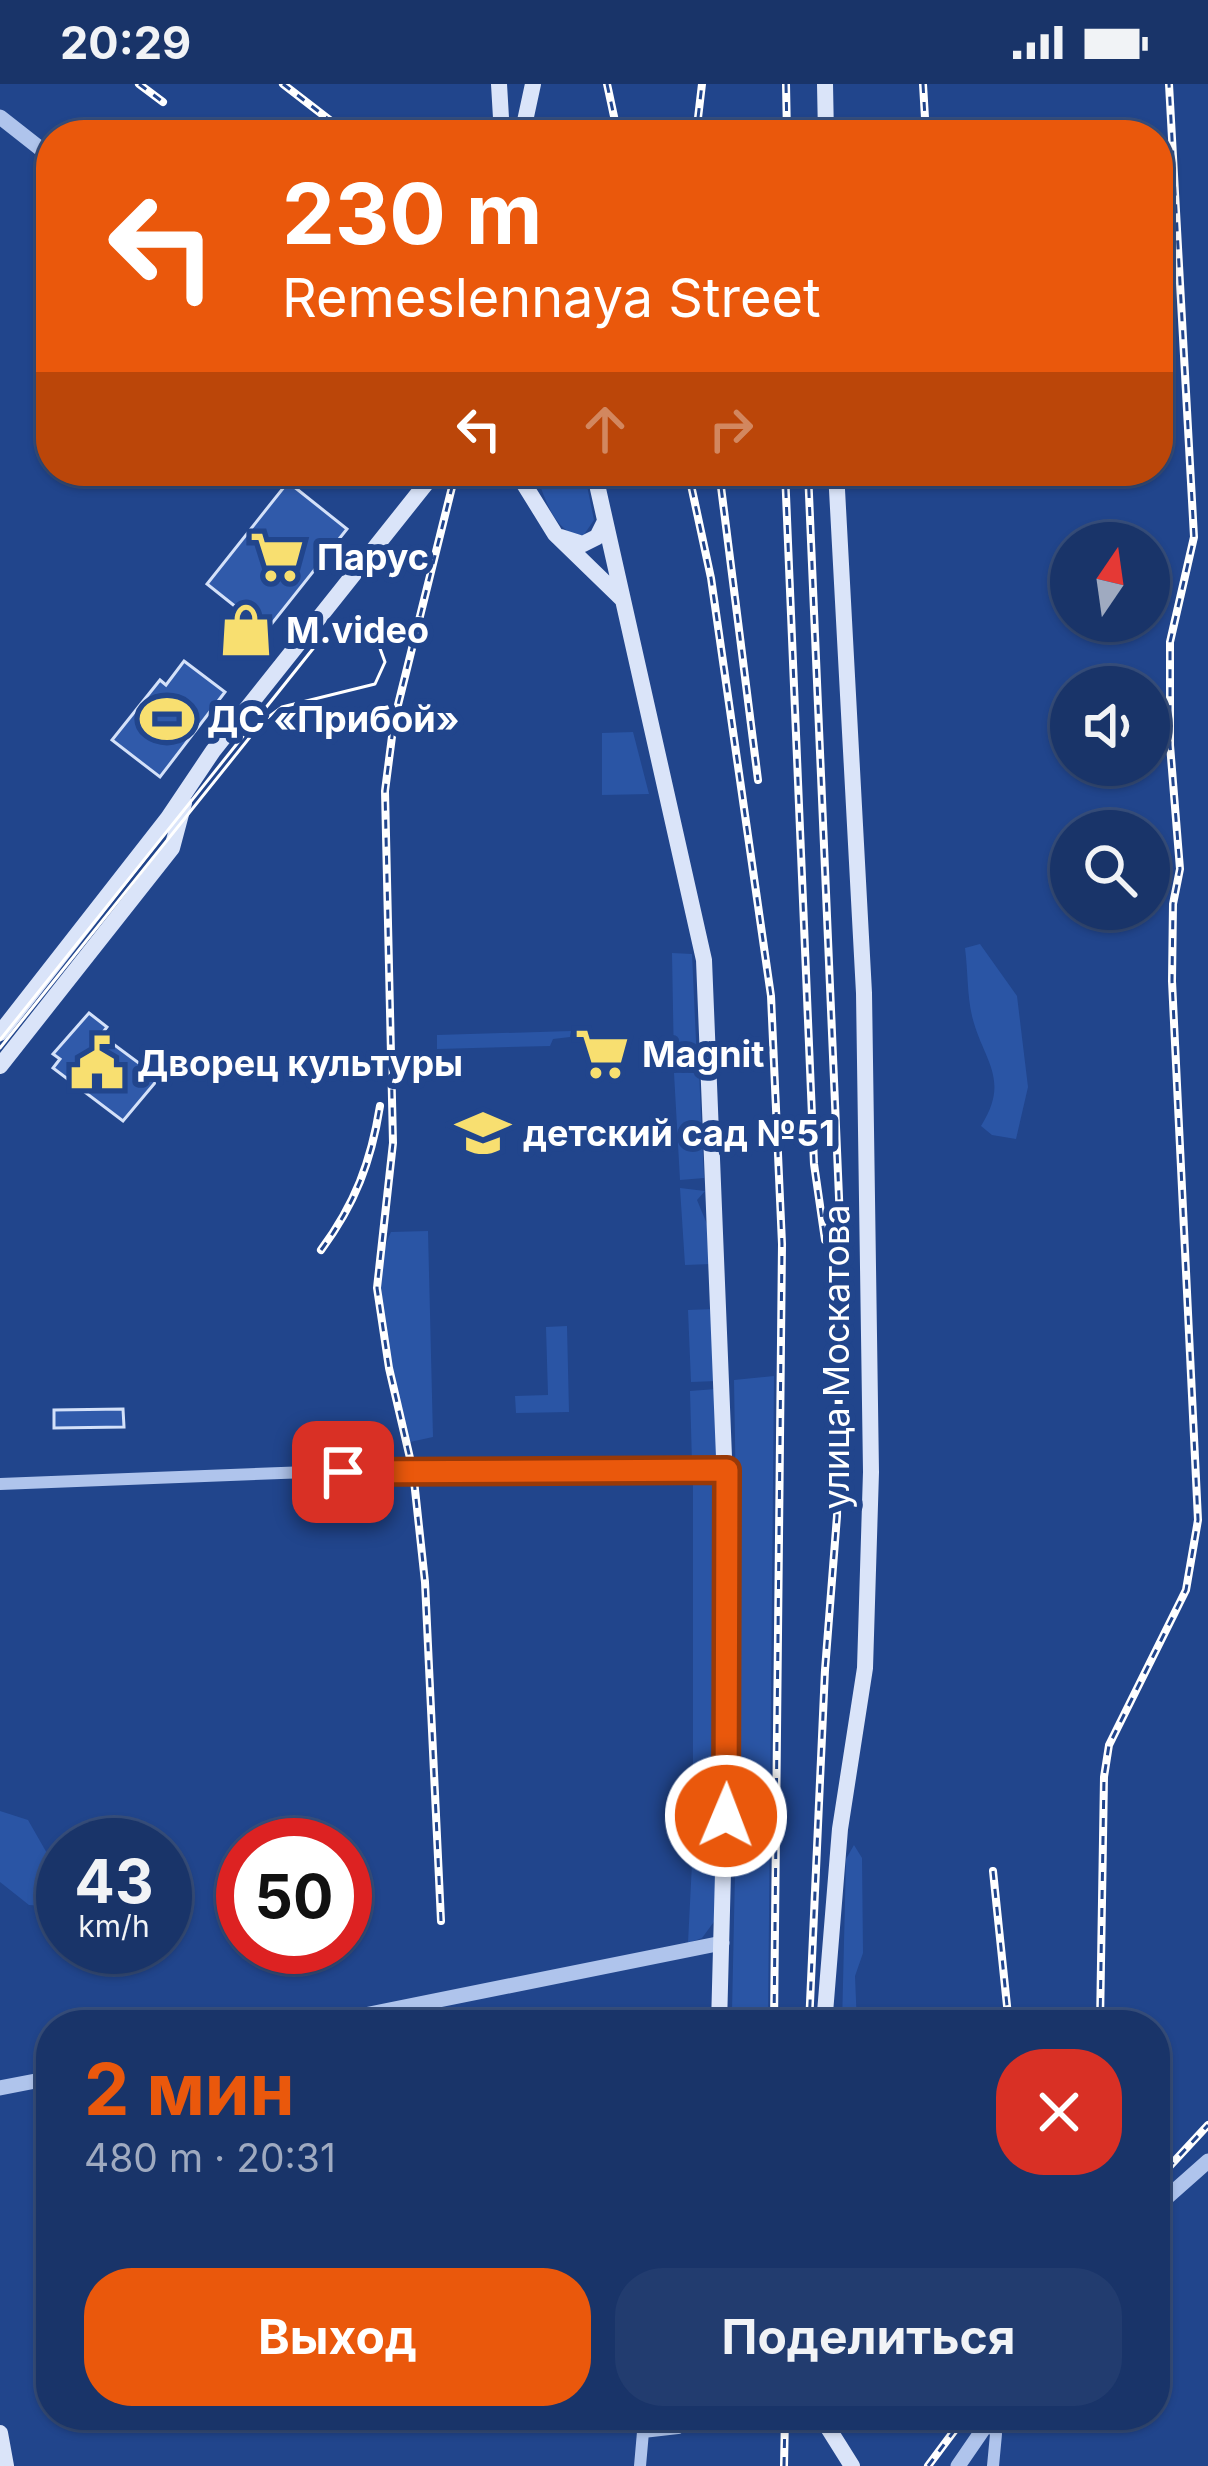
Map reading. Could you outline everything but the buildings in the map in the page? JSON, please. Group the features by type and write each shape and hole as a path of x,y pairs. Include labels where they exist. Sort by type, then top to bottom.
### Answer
{"main road":[{"path":"499,84 501,120"},
{"path":"525,120 533,84"},
{"path":"825,84 826,120"},
{"path":"0,1033 424,486"},
{"path":"526,486 555,534 623,600"},
{"path":"532,486 538,505"},
{"path":"597,486 704,960 730,1606 720,2010"},
{"name":"улица Москатова","path":"825,2010 840,1829 865,1668 871,1472 864,993 837,486"},
{"path":"555,534 583,544 597,537 605,521"},
{"path":"0,1066 172,848 185,790"},
{"path":"829,2430 852,2466"},
{"path":"0,2432 6,2466"}],"street":[{"path":"0,117 36,145"},
{"path":"0,1484 308,1472 727,1470"},
{"path":"389,2010 722,1943"},
{"path":"0,2088 36,2081"},
{"path":"1170,2195 1208,2161"},
{"path":"640,2466 643,2432 660,2430"},
{"path":"958,2466 983,2430"},
{"path":"993,2466 995,2430"}],"shaded area":[{"path":"540,486 587,486 594,520 583,536 573,534 557,521"},
{"path":"633,732 649,794 602,795 602,733"},
{"path":"980,944 1017,996 1028,1087 1016,1139 992,1135 981,1126 990,1109 994,1082 972,1016 965,948"},
{"path":"672,953 692,954 697,1063 674,1064"},
{"path":"571,1031 570,1037 553,1039 550,1046 437,1049 437,1035"},
{"path":"699,1072 704,1178 680,1180 674,1073"},
{"path":"680,1188 705,1191 697,1200 709,1229 711,1264 685,1265"},
{"path":"428,1231 433,1437 410,1442 386,1336 381,1278 391,1232"},
{"path":"714,1309 717,1381 691,1382 688,1310"},
{"path":"567,1326 569,1412 516,1413 515,1396 548,1395 546,1327"},
{"path":"774,1376 768,2010 732,2010 739,1688 734,1380"},
{"path":"716,1389 721,1464 692,1464 690,1391"},
{"path":"693,1472 722,1472 723,1483 721,1836 716,1919 702,1938 688,1943 693,1843"},
{"path":"0,1811 28,1820 36,1834 36,1905 0,1882"},
{"path":"854,1845 862,1858 863,1953 855,1976 856,2010 842,2010 846,1859"}],"tram line":[{"path":"0,1040 320,640 347,629 375,635 385,662 375,684 282,707 263,721 0,1048"}],"railway":[{"path":"139,84 163,102"},
{"path":"283,84 330,120"},
{"path":"607,84 615,120"},
{"path":"698,120 702,84"},
{"path":"786,84 787,120"},
{"path":"923,84 925,120"},
{"path":"1169,84 1171,120"},
{"path":"1100,2010 1104,1777 1109,1745 1186,1590 1198,1520 1172,981 1173,904 1180,869 1170,745 1170,642 1194,537 1173,156"},
{"path":"441,1921 425,1582 413,1471 389,1368 377,1288 393,1143 385,791 394,721 452,486"},
{"path":"691,486 711,578 771,996 782,1244 774,2010"},
{"path":"721,486 758,780"},
{"path":"786,486 814,1164 825,1240"},
{"path":"809,486 841,1244 837,1516 810,2010"},
{"path":"321,1250 360,1182 380,1106"},
{"path":"993,1871 1007,2010"},
{"path":"1170,2166 1208,2125"},
{"path":"784,2466 785,2430"},
{"path":"928,2466 955,2430"}],"place":[{"name":"Парус","path":"277,557"},
{"name":"M.video","path":"246,630"},
{"name":"ДC «Прибой»","path":"167,719"},
{"name":"Magnit","path":"602,1054"},
{"name":"Дворец культуры","path":"97,1063"},
{"name":"детский сад №51","path":"483,1133"}],"route":[{"path":"343,1472 727,1470 726,1816"}]}
